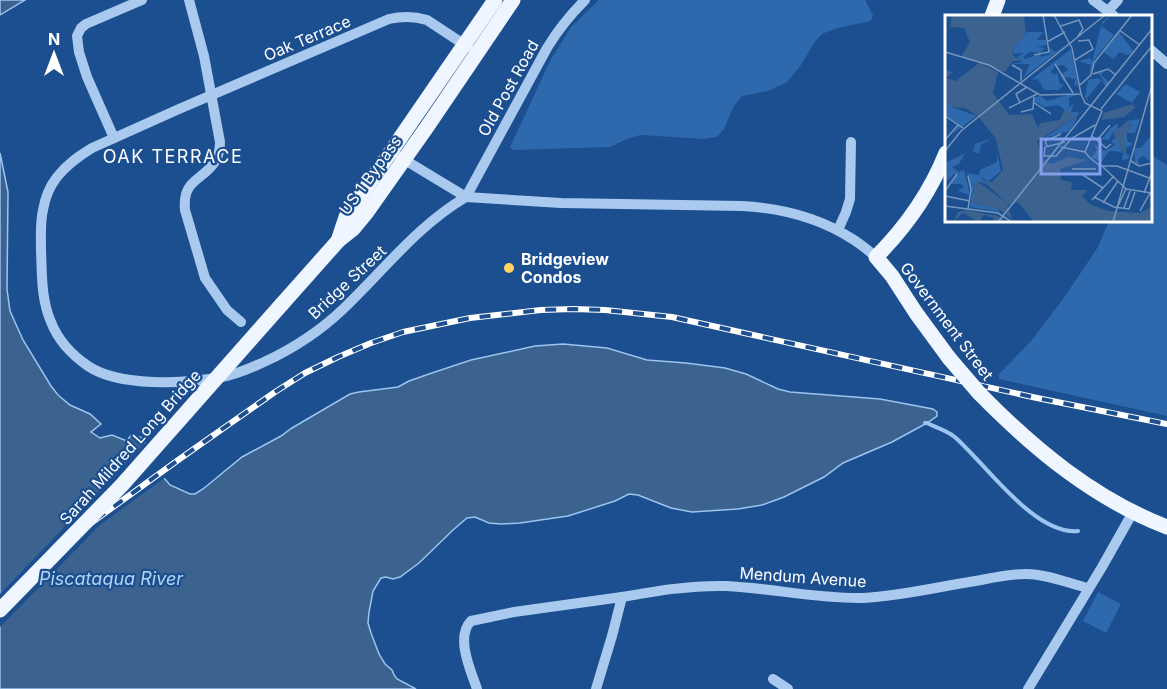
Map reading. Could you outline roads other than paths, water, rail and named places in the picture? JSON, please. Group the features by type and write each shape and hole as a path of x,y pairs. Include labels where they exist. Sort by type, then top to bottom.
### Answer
{"main road":[{"path":"471,49 495,0"},
{"path":"338,241 346,217 391,152 471,49 513,0"},
{"path":"992,15 998,0"},
{"name":"US 1 Bypass","path":"282,304 367,212 427,127 471,49"},
{"path":"876,257 894,239 917,209 939,173 945,156"},
{"name":"Government Street","path":"876,257 892,276 949,358 979,393 1030,443 1090,488 1133,513 1167,527"},
{"name":"Sarah Mildred Long Bridge","path":"0,610 122,485 282,304"}],"street":[{"path":"114,138 83,66 77,36 86,24 142,0"},
{"path":"189,0 204,56 220,142 215,162 188,189 184,200 185,210 205,278 227,309 241,322"},
{"name":"Old Post Road","path":"466,197 559,28 585,0"},
{"path":"1093,0 1111,14 1118,0"},
{"name":"Oak Terrace","path":"56,177 80,155 92,148 314,50 396,18 405,16 427,20 471,49"},
{"path":"1152,51 1167,64"},
{"path":"838,230 850,199 851,142"},
{"path":"391,152 466,197 561,203 762,207 808,216 853,239 876,257"},
{"name":"Bridge Street","path":"56,177 46,200 41,223 41,266 47,311 51,322 62,341 89,366 118,378 135,380 178,382 221,378 237,374 280,354 318,330 342,310 440,214 466,197"},
{"path":"1028,689 1133,513"},
{"name":"Mendum Avenue","path":"477,689 465,648 467,626 471,621 514,612 677,588 710,586 866,598 1006,575 1027,574 1088,588"},
{"path":"596,689 622,597"},
{"path":"773,679 788,689"}],"water":[{"path":"0,0 25,0 0,15"},
{"name":"Piscataqua River","path":"0,153 8,192 7,289 10,311 23,340 58,395 70,405 90,414 101,424 91,432 100,438 112,435 127,441 131,435 143,438 151,463 170,485 190,494 203,489 242,457 350,394 398,387 409,381 471,360 535,346 563,344 607,348 647,360 725,368 790,392 880,399 933,409 937,412 937,416 892,442 843,463 824,477 762,505 692,512 671,508 638,495 629,494 615,501 568,516 501,524 489,523 475,517 467,518 419,563 400,577 381,578 373,591 368,623 379,654 397,679 416,689 0,689"}],"waterway":[{"path":"925,423 956,438 1005,489 1033,514 1063,530 1078,531"}],"railway":[{"path":"0,610 73,536 305,373 371,343 403,332 470,318 573,309 672,317 1037,398 1167,424"}],"place":[{"name":"Bridgeview Condos","path":"509,268"}],"district":[{"name":"OAK TERRACE","path":"173,157"}]}
